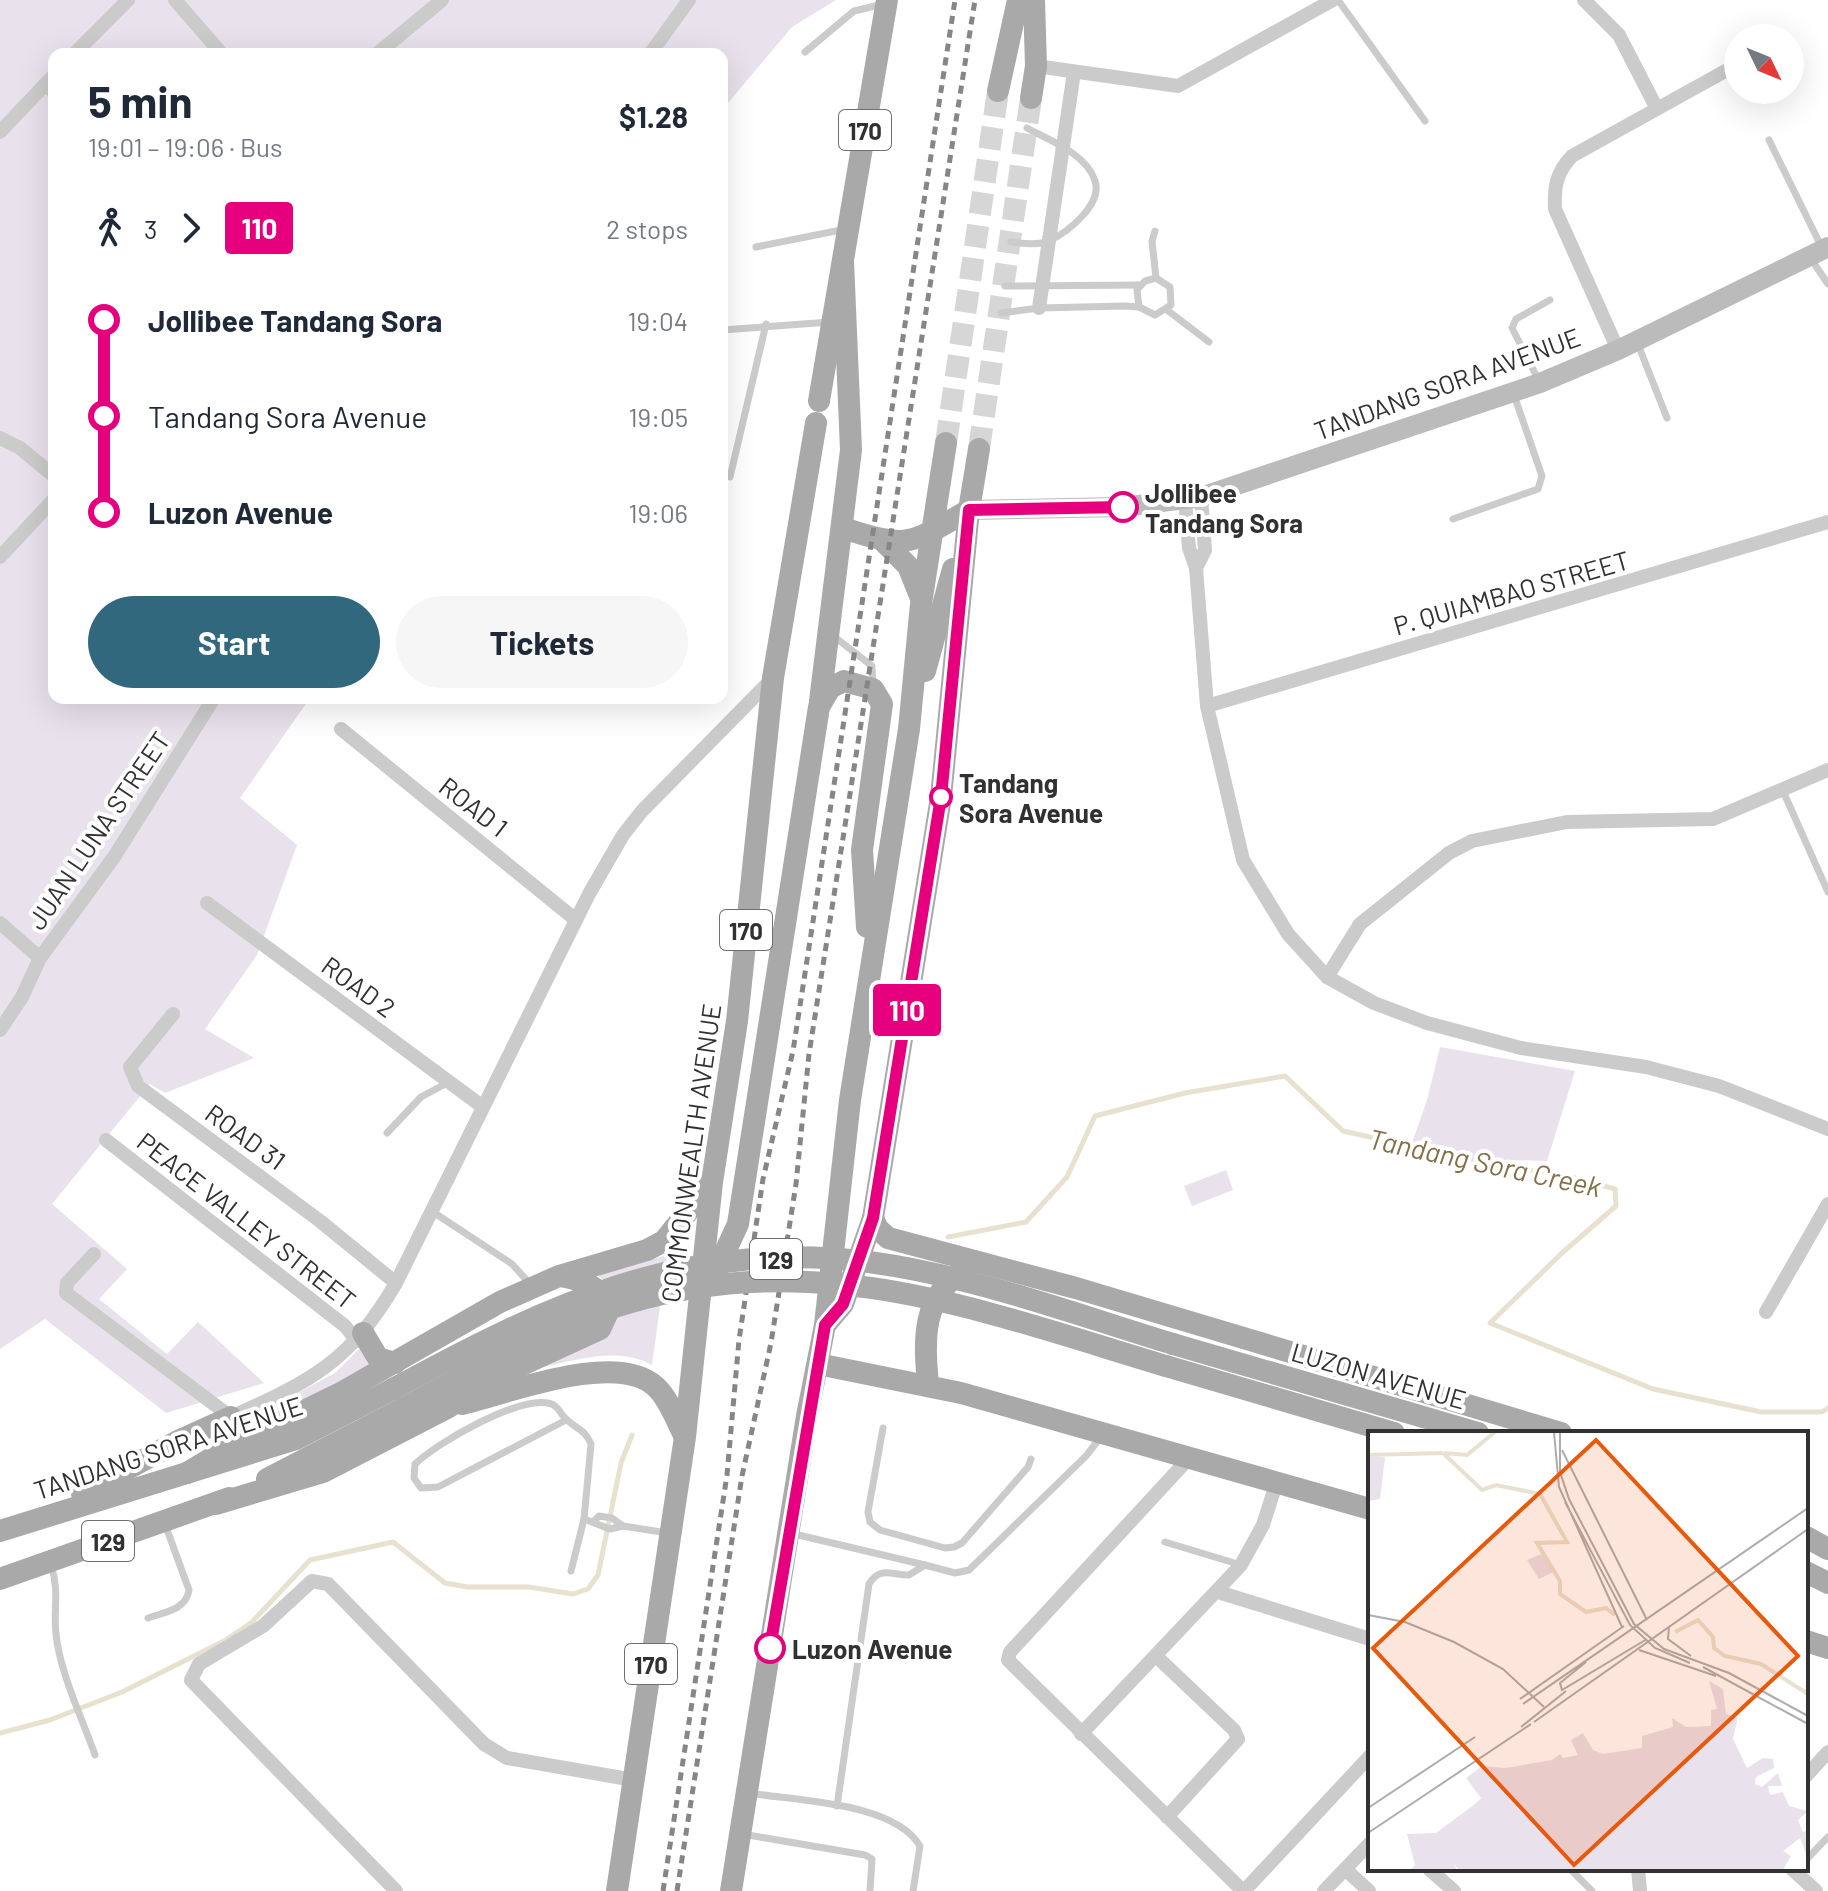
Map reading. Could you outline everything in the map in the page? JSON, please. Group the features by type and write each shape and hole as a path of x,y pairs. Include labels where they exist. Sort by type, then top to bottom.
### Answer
{"main road":[{"path":"998,91 1018,0"},
{"path":"1031,98 1036,66 1034,0"},
{"name":"COMMONWEALTH AVENUE","path":"617,1891 685,1437 712,1182 737,1021 773,678 887,2"},
{"name":"TANDANG SORA AVENUE","path":"969,510 1123,507 1193,499 1540,383 1627,345 1820,251"},
{"path":"697,1313 738,1224 819,707 851,450 843,261"},
{"path":"731,1891 788,1533 825,1325 870,964 909,729 921,604 946,443"},
{"path":"825,1325 843,1304 873,1218 941,797 969,510 979,449"},
{"path":"843,528 884,542 911,541 933,525 969,510"},
{"path":"909,729 969,510"},
{"path":"884,542 908,566 921,604"},
{"path":"819,707 837,683 857,682 873,689 880,697 882,709 862,850 870,964"},
{"path":"187,1473 532,1287 647,1250 664,1241 712,1182"},
{"name":"LUZON AVENUE","path":"873,1218 878,1229 888,1238 987,1263 1554,1431"},
{"name":"LUZON AVENUE","path":"398,1399 513,1325 603,1289 674,1269 761,1260 851,1260 908,1269 1471,1431"},
{"path":"928,1385 924,1340 936,1297 963,1272 987,1263"},
{"path":"216,1504 323,1472 449,1407 487,1381 600,1329 607,1314 602,1295 585,1281 559,1276"},
{"name":"LUZON AVENUE","path":"398,1399 599,1312 678,1291 730,1285 835,1283 899,1290 1387,1431"},
{"path":"360,1337 378,1358 395,1363"},
{"path":"818,1364 928,1385 1105,1431 1368,1508"},
{"path":"449,1407 571,1377 625,1372 655,1386 685,1437"},
{"name":"TANDANG SORA AVENUE","path":"0,1531 296,1439 398,1399"},
{"name":"TANDANG SORA AVENUE","path":"0,1579 216,1504 398,1399"},
{"path":"42,1517 178,1441 231,1417"},
{"path":"1808,1538 1828,1549"},
{"path":"1808,1573 1828,1583"},
{"path":"1808,1642 1828,1648"}],"street":[{"path":"80,48 128,0"},
{"path":"175,0 217,48"},
{"path":"384,48 442,0"},
{"path":"654,48 689,0"},
{"path":"1036,66 1178,86 1335,0"},
{"path":"1584,0 1619,35 1656,107"},
{"path":"1627,345 1555,209 1554,187 1562,167 1572,156 1724,71"},
{"path":"1039,308 1074,72"},
{"path":"0,132 48,92"},
{"path":"0,438 20,448 48,471"},
{"path":"1193,499 1189,548 1196,568 1207,706 1243,860 1288,934 1327,977 1374,1003 1427,1023 1521,1048 1646,1067 1719,1086 1828,1129"},
{"path":"0,557 48,505"},
{"name":"P. QUIAMBAO STREET","path":"1207,706 1828,522"},
{"name":"TANDANG SORA AVENUE","path":"231,1417 310,1379 360,1337 396,1283 576,920 623,835 663,788 773,678"},
{"name":"JUAN LUNA STREET","path":"0,1030 22,997 40,958 114,857 210,704"},
{"name":"ROAD 1","path":"341,729 576,920"},
{"path":"1327,977 1360,924 1449,853 1472,841 1567,822 1713,819 1828,770"},
{"name":"ROAD 2","path":"207,903 483,1107"},
{"path":"0,923 40,958"},
{"name":"ROAD 31","path":"173,1014 130,1067 138,1086 320,1221 396,1283"},
{"name":"PEACE VALLEY STREET","path":"106,1140 360,1337"},
{"path":"1766,1312 1828,1204"},
{"path":"94,1254 67,1283 66,1293 231,1417"},
{"path":"1191,1456 1010,1652 1011,1667 1244,1891 1368,1758"},
{"path":"1081,1734 1241,1565 1263,1525 1277,1481"},
{"path":"396,1891 191,1680 199,1664 263,1626 312,1581 328,1584 484,1744 507,1758 634,1780"},
{"path":"1218,1592 1368,1638"},
{"path":"1156,1656 1234,1730 1238,1739 1167,1817"},
{"path":"1808,1774 1828,1752"},
{"path":"1324,1891 1368,1845"},
{"path":"1345,1869 1369,1891"},
{"path":"1431,1871 1454,1891"},
{"path":"1638,1871 1640,1891"},
{"path":"1796,1871 1816,1891"}],"lane":[{"path":"1335,0 1425,121"},
{"path":"805,52 854,11 887,2"},
{"path":"1011,242 1033,244 1049,241 1093,204 1097,192 1095,179 1085,164 1027,128"},
{"path":"1769,140 1820,251 1828,284"},
{"path":"756,247 848,229"},
{"path":"1155,231 1152,241 1156,278"},
{"path":"1005,286 1140,285 1156,278 1166,282 1173,293 1167,310"},
{"path":"1139,307 1136,296 1140,285"},
{"path":"1540,383 1512,328 1516,319 1550,300"},
{"path":"1001,313 1039,308 1139,307 1149,314 1167,310 1209,342"},
{"path":"728,329 766,324 832,322"},
{"path":"730,477 766,324"},
{"path":"1627,345 1667,418"},
{"path":"1453,519 1538,489 1542,476 1514,393"},
{"path":"829,633 872,666 873,689"},
{"path":"1783,791 1828,892"},
{"path":"387,1133 421,1097 449,1082"},
{"path":"431,1211 512,1264 532,1287"},
{"path":"566,1420 438,1487 421,1488 414,1478 415,1464 435,1445 529,1404 549,1403 559,1408 566,1420 587,1433 591,1444 594,1521 571,1571"},
{"path":"883,1428 868,1512 870,1522 880,1530 945,1548 962,1543 1028,1467 1031,1459"},
{"path":"788,1533 955,1573 969,1570 1086,1456 1105,1431"},
{"path":"594,1521 612,1518 623,1526"},
{"path":"594,1521 610,1529 623,1526 670,1533"},
{"path":"148,1618 184,1605 188,1599 189,1590 164,1522"},
{"path":"1165,1542 1241,1565"},
{"path":"49,1561 57,1583 56,1634 81,1721 95,1755"},
{"path":"837,1806 869,1584 883,1571 909,1575 925,1565"},
{"path":"747,1793 866,1810 913,1834 920,1846 913,1891"},
{"path":"741,1834 865,1855 872,1859 874,1866 870,1891"},
{"path":"1808,1858 1828,1837"},
{"path":"1572,1871 1592,1891"}],"shaded area":[{"path":"0,0 836,0 792,27 728,103 728,48 48,48 48,704 306,704 240,798 297,845 257,955 205,1029 254,1058 165,1093 150,1084 52,1204 127,1269 99,1299 167,1354 198,1322 264,1383 166,1413 45,1319 0,1349"},
{"path":"1440,1047 1575,1071 1547,1161 1407,1157 1427,1100"},
{"path":"1226,1170 1233,1190 1192,1206 1184,1186"},
{"path":"667,1255 652,1365 639,1359 612,1355 542,1367 603,1280 597,1275"},
{"path":"360,1348 372,1368 219,1439 220,1434 335,1373"}],"waterway":[{"name":"Tandang Sora Creek","path":"948,1237 1026,1222 1067,1177 1095,1116 1185,1093 1285,1076 1343,1131 1518,1170 1550,1171 1615,1189 1616,1206 1490,1323 1653,1389 1761,1412 1822,1412 1828,1408"},
{"name":"Tandang Sora Creek","path":"0,1733 50,1720 122,1692 226,1640 252,1622 310,1560 393,1542 445,1583 467,1587 529,1587 573,1594 588,1589 598,1575 621,1463 632,1435"}],"tunnel":[{"path":"946,443 998,91"},
{"path":"979,449 1031,98"}],"railway":[{"path":"663,1891 727,1475 739,1340 763,1179 793,1051 955,0"},
{"path":"677,1891 742,1476 771,1343 796,1184 809,1054 975,0"}],"bus line":[{"name":"110","path":"770,1648 807,1416 825,1325 843,1304 873,1218 941,797 969,510 992,512 1123,507"}],"place":[{"name":"Jollibee Tandang Sora","path":"1123,507"},
{"name":"Tandang Sora Avenue","path":"941,797"},
{"name":"Luzon Avenue","path":"770,1648"}]}
